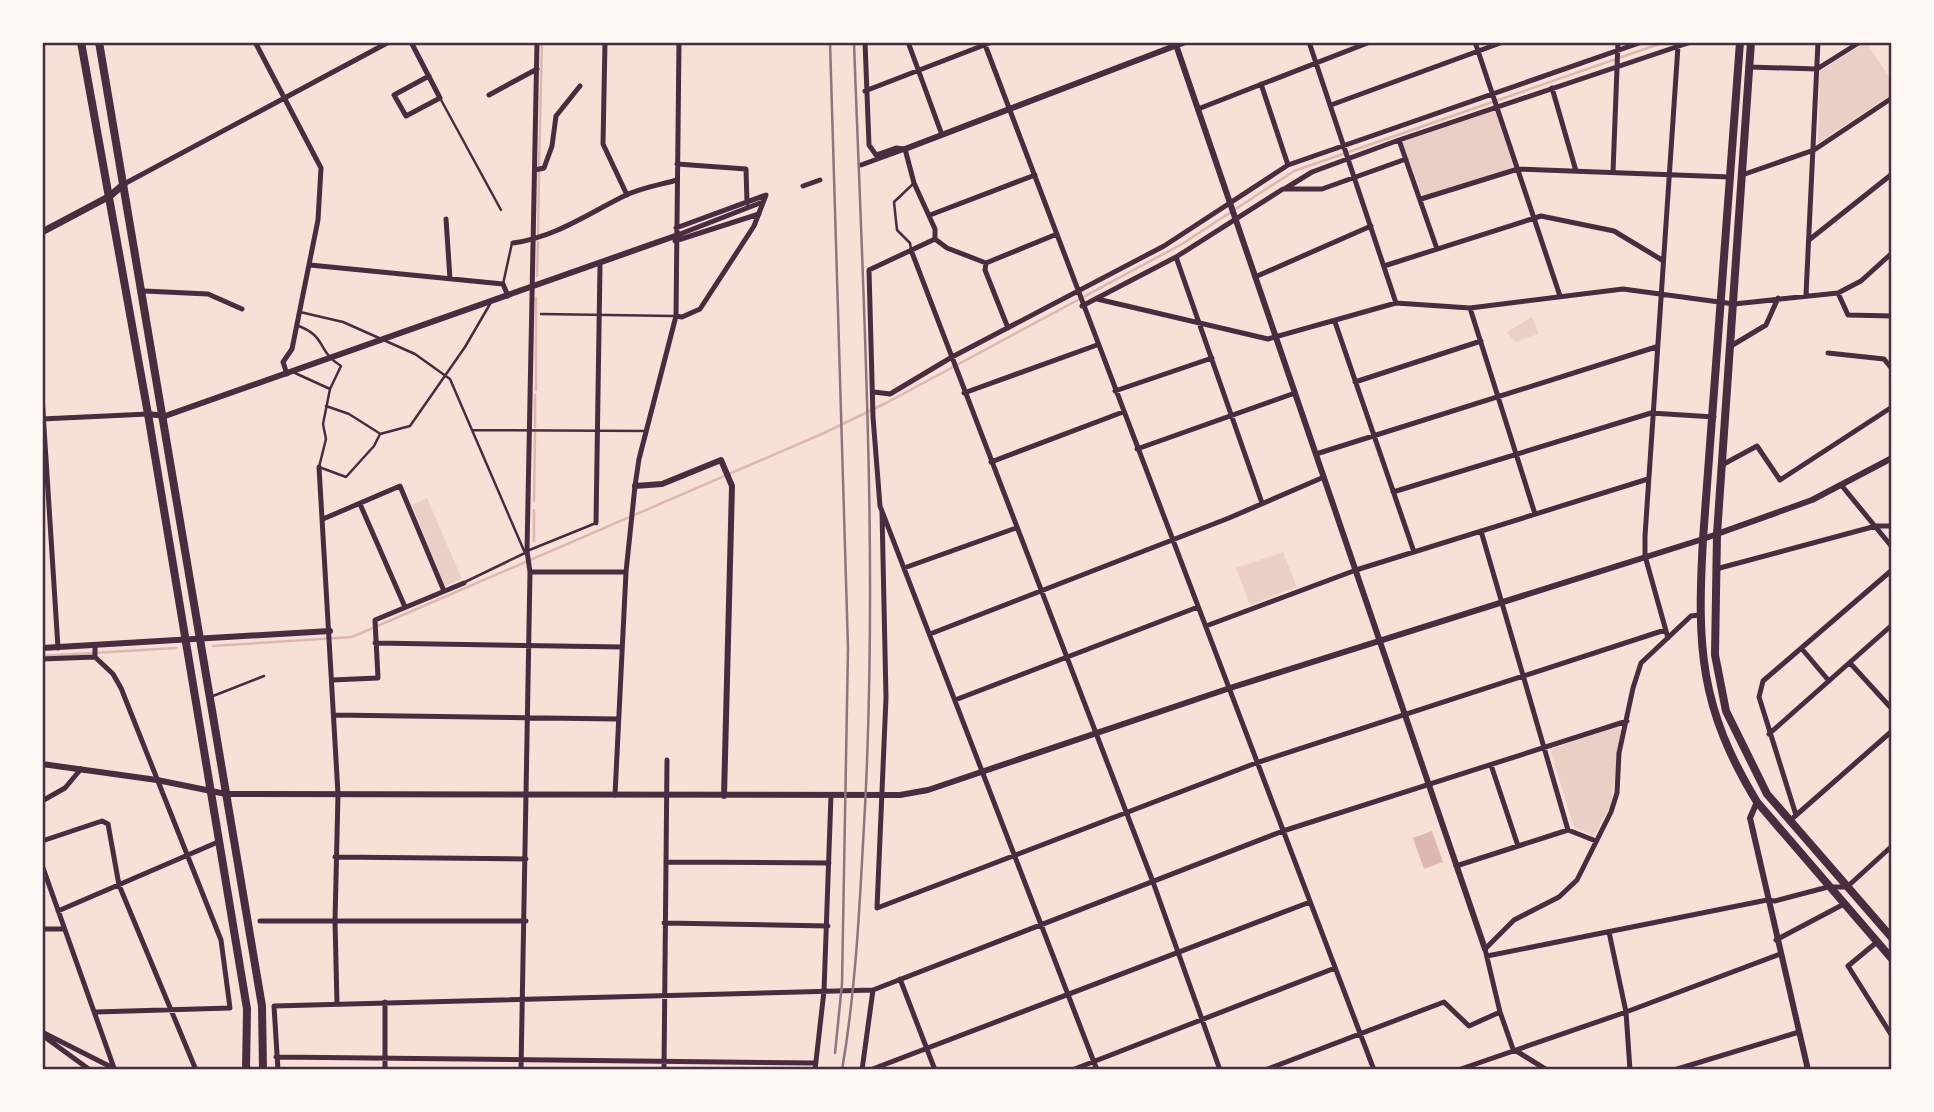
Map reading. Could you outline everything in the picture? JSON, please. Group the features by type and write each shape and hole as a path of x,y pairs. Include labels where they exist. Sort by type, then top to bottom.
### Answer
{"main road":[{"path":"81,42 148,414 247,1009 246,1070"},
{"path":"99,42 144,291 262,1006 263,1070"},
{"path":"1740,42 1703,539 1699,615 1702,660 1716,718 1740,775 1757,803 1892,959"},
{"path":"1751,42 1721,465 1715,655 1726,711 1752,767 1776,807 1793,818 1847,887 1892,938"},
{"path":"42,232 110,196 124,184"}],"street":[{"path":"255,42 321,168 318,220 310,265 292,349 284,362 290,373"},
{"path":"124,184 389,42"},
{"path":"411,42 429,76 440,98 406,117 394,95 429,76"},
{"path":"521,1070 526,921 529,645 529,569 526,552 537,42"},
{"path":"605,42 603,144 627,195"},
{"path":"615,795 626,572 635,485 676,316 679,42"},
{"path":"865,42 869,145 876,155 896,148 905,149"},
{"path":"908,42 942,135"},
{"path":"865,91 992,42"},
{"path":"861,166 1185,42"},
{"path":"1309,42 1396,303"},
{"path":"1198,109 1370,42"},
{"path":"1475,42 1560,296"},
{"path":"1331,105 1503,42"},
{"path":"875,396 890,394 952,357 1164,246 1230,205 1288,164 1493,95 1618,46 1642,42"},
{"path":"1083,306 1176,257 1235,217 1312,172 1497,106 1691,42"},
{"path":"1807,295 1818,42"},
{"path":"1748,67 1817,69 1860,42"},
{"path":"984,43 1374,1070"},
{"path":"1176,44 1486,952 1500,1012 1513,1049 1547,1070"},
{"path":"1613,172 1618,46"},
{"path":"1668,638 1644,556 1651,413 1678,46"},
{"path":"489,95 537,69"},
{"path":"1261,84 1288,164"},
{"path":"535,170 544,168 552,146 556,116 580,86"},
{"path":"1552,88 1576,171"},
{"path":"1742,175 1814,150 1892,98"},
{"path":"1399,140 1437,249"},
{"path":"905,149 914,183 930,215 935,239 947,248 986,263 1057,234"},
{"path":"1283,190 1322,190 1406,159"},
{"path":"677,164 746,169 747,203"},
{"path":"1420,199 1518,169 1730,177"},
{"path":"1810,240 1892,174"},
{"path":"930,215 1035,175"},
{"path":"513,243 534,240 565,228 627,195 677,180"},
{"path":"803,186 820,180"},
{"path":"676,228 766,195 759,214 700,309 682,317 676,316"},
{"path":"675,239 760,203"},
{"path":"43,419 148,414 165,416 675,239 759,214"},
{"path":"1384,266 1534,217 1614,231 1662,260"},
{"path":"446,219 450,279"},
{"path":"1255,278 1371,226"},
{"path":"935,239 869,270 875,396 873,419 882,512 886,698 877,908 1256,763 1522,674 1665,630"},
{"path":"911,250 1153,882 1220,1070"},
{"path":"1097,299 1268,339 1396,303 1470,308 1623,289 1720,304 1838,293 1861,281 1892,253"},
{"path":"1176,257 1262,503"},
{"path":"986,263 987,275 1008,328"},
{"path":"310,265 503,284 509,297"},
{"path":"596,523 600,265"},
{"path":"144,291 208,293 242,309"},
{"path":"1838,293 1848,315 1892,316"},
{"path":"1729,347 1766,325 1777,298"},
{"path":"1470,308 1535,514"},
{"path":"1335,322 1414,552"},
{"path":"1355,382 1481,341"},
{"path":"964,393 1097,345"},
{"path":"1316,454 1656,347"},
{"path":"1828,354 1884,359 1892,369"},
{"path":"1115,391 1212,358"},
{"path":"1137,449 1295,393"},
{"path":"42,396 58,648"},
{"path":"1721,465 1757,446 1780,480 1892,407"},
{"path":"991,463 1123,412"},
{"path":"1393,492 1651,413 1714,417"},
{"path":"42,764 157,780 226,794 724,796 881,795 928,790 1230,688 1703,539 1842,486 1892,458"},
{"path":"635,485 662,484 721,460 732,486 724,796"},
{"path":"320,467 338,794 335,857 337,1004"},
{"path":"930,634 1172,540 1324,477"},
{"path":"1206,626 1356,570 1647,479"},
{"path":"323,519 400,486 444,591"},
{"path":"1842,486 1892,547"},
{"path":"359,503 405,607"},
{"path":"882,512 1017,856 1097,1070"},
{"path":"1716,569 1876,526 1892,526"},
{"path":"904,568 1016,528"},
{"path":"1480,531 1568,830"},
{"path":"529,569 626,572"},
{"path":"1892,570 1763,681 1759,697 1793,818 1892,731"},
{"path":"332,680 378,678 375,620 464,583"},
{"path":"955,700 1198,607"},
{"path":"1486,952 1514,920 1559,897 1577,880 1617,793 1619,753 1641,663 1691,616 1699,615"},
{"path":"1769,734 1892,625"},
{"path":"42,659 186,640 330,632"},
{"path":"375,643 622,647"},
{"path":"42,648 94,652 113,674 121,688 221,940 230,1008 96,1012"},
{"path":"1802,649 1829,681"},
{"path":"1850,663 1892,709"},
{"path":"334,715 618,719"},
{"path":"278,1070 274,1006 665,993 873,990 1283,831 1627,722"},
{"path":"664,1066 667,760"},
{"path":"1491,765 1518,846"},
{"path":"42,801 65,788 81,769"},
{"path":"276,1057 815,1067 828,926 831,795"},
{"path":"1757,803 1750,818 1808,1070"},
{"path":"42,841 102,821 108,824 119,885 196,1070"},
{"path":"1456,866 1568,830 1596,841"},
{"path":"58,911 218,842"},
{"path":"1486,952 1609,932 1768,900 1776,901 1828,887 1847,887 1892,846"},
{"path":"335,857 526,859"},
{"path":"666,862 829,863"},
{"path":"42,865 116,1069"},
{"path":"870,1070 1310,902"},
{"path":"1776,940 1844,904"},
{"path":"260,921 526,921"},
{"path":"664,923 828,926"},
{"path":"42,929 64,929"},
{"path":"1609,932 1626,1012 1630,1070"},
{"path":"1877,942 1848,966 1892,1036"},
{"path":"1458,1070 1626,1012 1780,954"},
{"path":"1072,1070 1335,968"},
{"path":"900,979 935,1070"},
{"path":"862,1070 873,990"},
{"path":"385,1002 385,1070"},
{"path":"1265,1070 1444,1002 1469,1026 1500,1012"},
{"path":"1674,1070 1799,1032"},
{"path":"42,1033 116,1069"},
{"path":"42,1033 90,1070"}],"lane":[{"path":"440,98 500,211"},
{"path":"911,250 910,243 897,230 894,202 914,183"},
{"path":"503,284 513,243"},
{"path":"326,406 349,414 380,434 410,426 490,304"},
{"path":"300,312 343,322 415,355 450,379 526,552"},
{"path":"541,314 676,316"},
{"path":"296,325 316,333 329,359 341,366 330,389 326,406 323,424 326,439 320,467 345,477 374,446 380,434"},
{"path":"290,373 330,389"},
{"path":"471,430 529,429 598,433 647,431"},
{"path":"464,583 526,552 596,523"},
{"path":"210,697 264,676"}],"shaded area":[{"path":"1866,42 1892,81 1892,94 1818,143 1820,71"},
{"path":"1496,109 1514,168 1422,196 1402,141"},
{"path":"1532,317 1539,334 1515,342 1507,332"},
{"path":"427,498 462,579 445,586 412,505"},
{"path":"1283,552 1297,587 1250,605 1236,568"},
{"path":"1617,727 1621,730 1611,804 1594,836 1574,827 1551,753 1554,748"},
{"path":"1432,831 1443,862 1424,869 1413,838"}],"waterway":[{"path":"539,168 542,42"},
{"path":"213,646 352,637 824,433 886,403 1182,244 1294,171 1665,42"},
{"path":"538,236 539,173"},
{"path":"537,276 538,242"},
{"path":"536,298 536,390"},
{"path":"535,395 535,427"},
{"path":"534,501 535,433"},
{"path":"534,510 534,541"},
{"path":"42,656 176,648"}],"railway":[{"path":"830,42 848,648 842,984 835,1053"},
{"path":"842,1070 855,972 869,711 868,424 854,42"}]}
